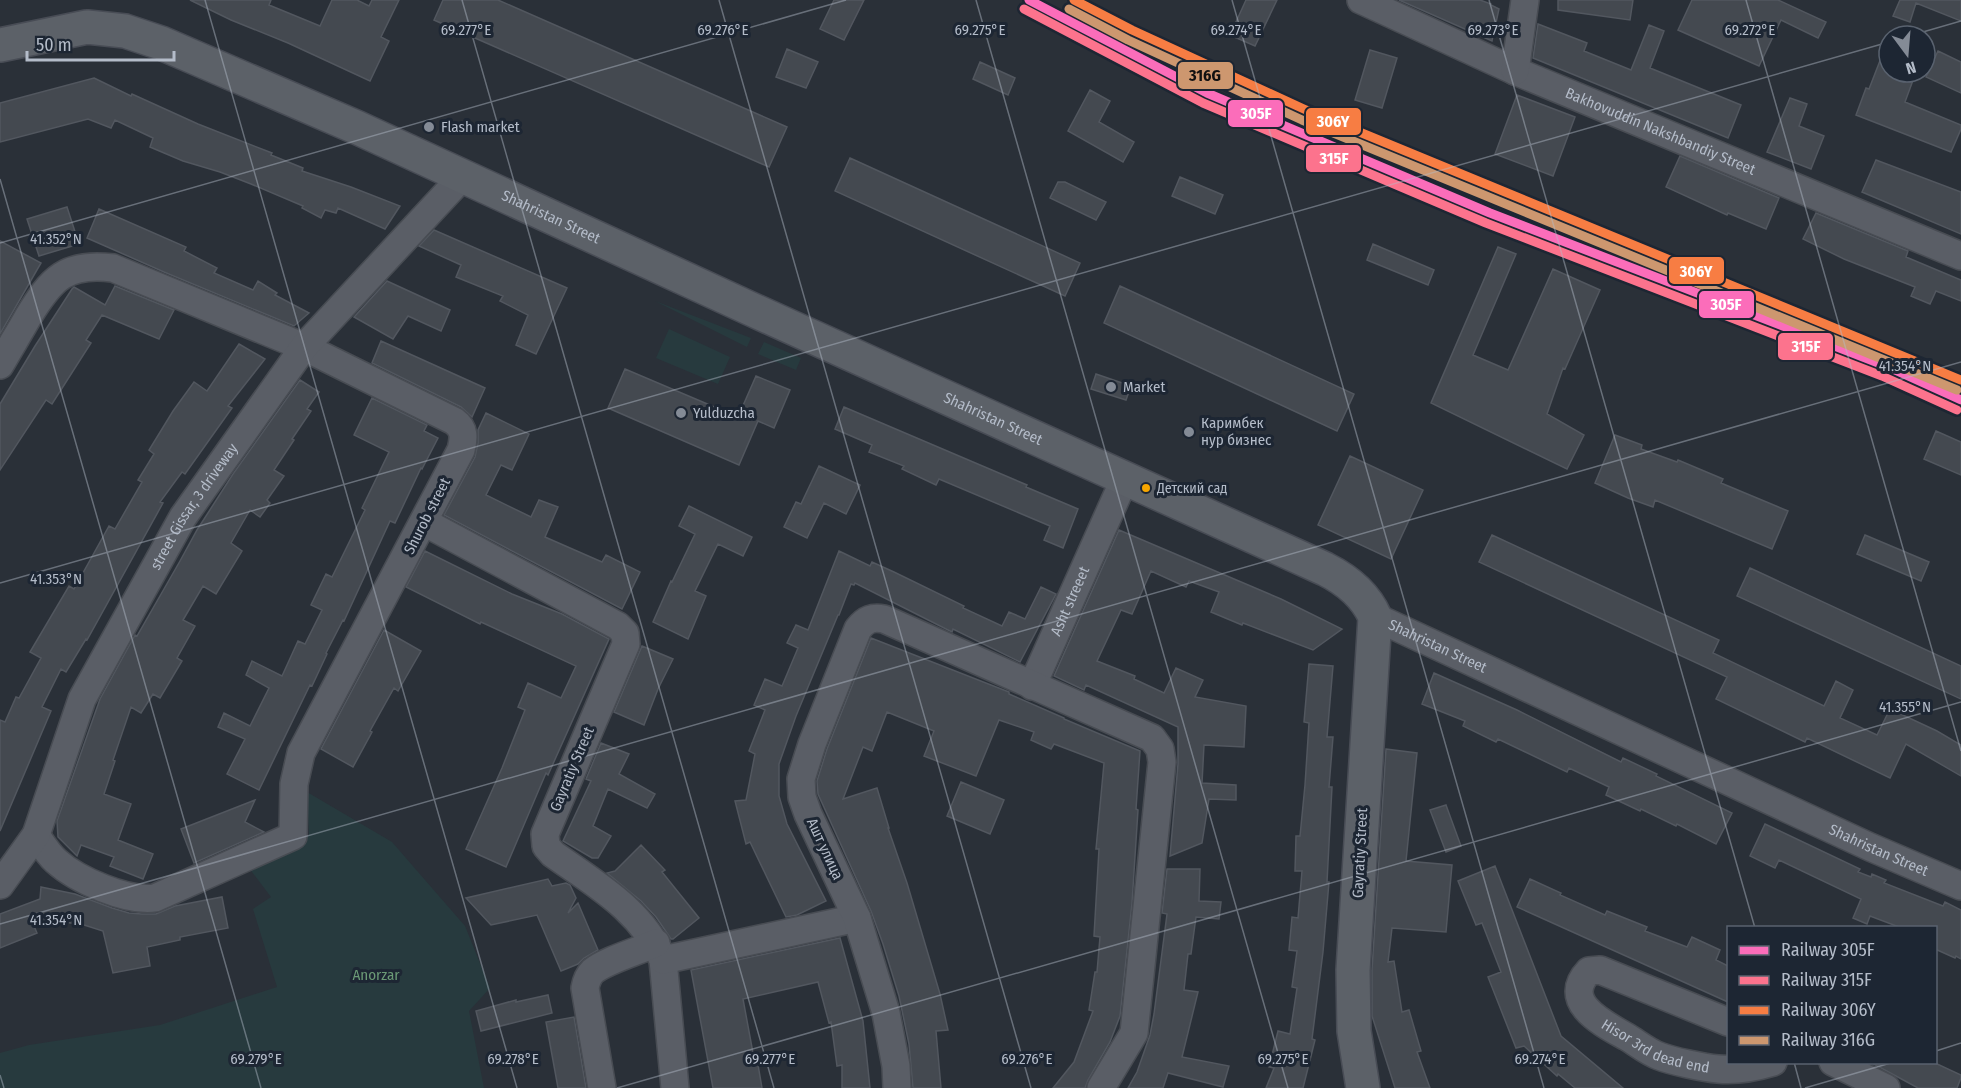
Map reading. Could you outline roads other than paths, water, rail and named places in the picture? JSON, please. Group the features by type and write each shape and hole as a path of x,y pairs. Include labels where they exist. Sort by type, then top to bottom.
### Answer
{"main road":[{"name":"Shahristan Street","path":"0,45 74,28 100,27 125,31 197,58 358,128 1340,577 1354,587 1367,601 1375,617"},
{"name":"Gayratiy Street","path":"1363,1088 1354,1031 1353,970 1375,617"}],"street":[{"name":"Bakhovuddin Nakshbandiy Street","path":"1362,0 1515,71 1961,256"},
{"path":"1515,71 1526,0"},
{"name":"street Gissar, 3 driveway","path":"0,885 36,836 82,699 183,517 304,347 463,176"},
{"name":"Shurob street","path":"0,365 41,294 54,280 74,269 93,265 113,268 304,347 459,425 464,440 424,522 301,753 294,783 293,836 155,898 145,899 116,893 85,879 56,861 36,836"},
{"path":"1101,1088 1134,1033 1162,762 1160,749 1152,738 1032,686 1125,478"},
{"name":"Gayratiy Street","path":"424,522 618,626 625,633 626,644 545,834 546,846 553,854 618,900 637,919 659,952"},
{"name":"Shahristan Street","path":"1375,617 1870,847 1961,886"},
{"name":"Ашт улица","path":"897,1088 896,1066 886,1013 857,918 802,797 801,779 812,744 858,629 869,619 884,619 1032,686"},
{"path":"602,1088 585,988 591,973 600,967 659,952 857,918"},
{"path":"659,952 675,1088"},
{"name":"Hisor 3rd dead end","path":"1727,1022 1600,970 1589,971 1583,977 1579,991 1583,1005 1594,1018 1658,1056 1718,1069 1758,1067 1767,1064"},
{"path":"1837,1064 1886,1088"}],"rail line":[{"name":"305F","path":"1029,0 1207,93 1490,213 1886,366 1961,400"},
{"name":"306Y","path":"1074,0 1132,30 1306,110 1961,380"},
{"name":"315F","path":"1024,9 1203,103 1486,223 1882,376 1957,410"},
{"name":"316G","path":"1069,9 1128,40 1302,120 1957,390"}],"place":[{"name":"Flash market","path":"429,127"},
{"name":"Market","path":"1111,387"},
{"name":"Yulduzcha","path":"681,413"},
{"name":"Каримбек нур бизнес","path":"1189,432"},
{"name":"Детский сад","path":"1146,488"}],"park label":[{"name":"Anorzar","path":"376,975"}]}
